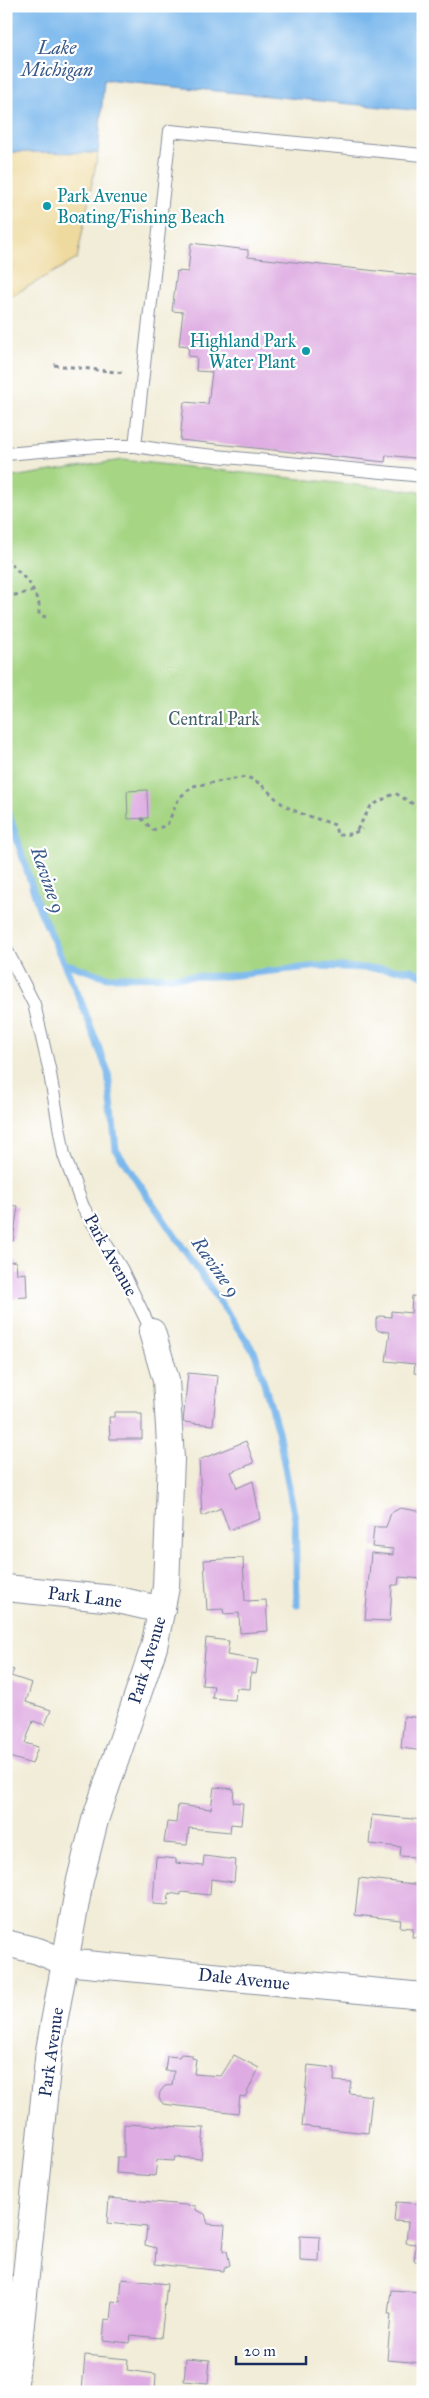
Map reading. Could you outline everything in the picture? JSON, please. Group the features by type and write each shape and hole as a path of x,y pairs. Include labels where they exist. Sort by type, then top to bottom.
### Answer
{"street":[{"name":"Park Avenue","path":"14,2392 49,2050 80,1880 95,1820 154,1647 166,1587 170,1459 166,1380 152,1332"},
{"name":"Park Lane","path":"6,1588 114,1599 162,1610"},
{"name":"Dale Avenue","path":"6,1943 38,1951 65,1962 423,1996"}],"lane":[{"path":"135,446 170,131 423,155"},
{"path":"6,454 98,446 135,446 175,452 423,476"},
{"name":"Park Avenue","path":"6,949 34,1004 49,1068 64,1155 83,1207 122,1270 152,1332"}],"path":[{"path":"54,365 143,375"},
{"path":"6,558 26,578 39,604 39,615 46,618"},
{"path":"6,597 34,591"},
{"path":"141,818 153,830 161,829 167,825 179,798 193,786 246,777 253,779 270,791 286,807 335,825 337,835 362,829"},
{"path":"356,831 371,806 395,793 423,810"}],"green space":[{"name":"Central Park","path":"122,460 423,492 423,975 411,970 319,966 227,976 106,977 64,963 39,908 6,805 6,478"}],"sand":[{"name":"Park Avenue Boating/Fishing Beach","path":"6,152 98,153 77,259 6,299"}],"water":[{"name":"Lake Michigan","path":"6,6 423,6 423,111 104,80 98,153 6,152"}],"building":[{"name":"Highland Park Water Plant","path":"191,243 248,250 248,257 423,276 423,459 386,455 385,462 180,440 184,402 208,404 212,372 196,371 197,357 188,356 189,346 179,345 183,312 172,311 177,271 188,272"},
{"path":"147,790 148,818 128,819 127,791"},
{"path":"6,1205 18,1206 13,1241 6,1241"},
{"path":"16,1261 17,1274 26,1273 27,1297 6,1298 6,1262"},
{"path":"412,1296 423,1297 423,1374 414,1373 415,1364 386,1361 390,1332 379,1331 376,1328 376,1319 380,1316 391,1317 391,1311 411,1313"},
{"path":"188,1373 218,1376 213,1425 183,1422"},
{"path":"114,1412 137,1412 137,1414 142,1414 142,1439 110,1439 109,1417 114,1417"},
{"path":"246,1441 254,1463 231,1472 237,1488 253,1481 260,1519 229,1530 221,1508 202,1516 199,1460"},
{"path":"400,1508 423,1512 423,1579 399,1577 398,1585 392,1585 390,1621 365,1620 371,1553 393,1555 393,1549 372,1547 374,1527 386,1527 391,1513"},
{"path":"243,1558 245,1601 266,1600 268,1631 240,1633 239,1613 224,1614 223,1609 207,1610 204,1560"},
{"path":"206,1638 229,1641 227,1655 258,1660 256,1674 251,1673 250,1689 236,1688 235,1700 212,1698 214,1686 202,1685"},
{"path":"6,1668 14,1670 11,1676 32,1683 26,1702 51,1710 45,1725 33,1721 25,1743 38,1747 32,1764 6,1756"},
{"path":"404,1716 423,1718 423,1751 401,1748"},
{"path":"214,1787 234,1789 233,1802 243,1803 241,1825 231,1824 230,1832 189,1828 187,1845 164,1843 167,1822 176,1823 178,1805 211,1809"},
{"path":"372,1815 423,1820 423,1862 415,1861 415,1857 400,1856 401,1847 369,1844"},
{"path":"204,1856 236,1860 234,1882 211,1879 210,1895 181,1892 181,1895 169,1893 168,1905 153,1904 156,1857 176,1859 176,1863 203,1866"},
{"path":"359,1878 423,1885 423,1938 412,1937 413,1928 400,1927 401,1920 355,1915"},
{"path":"181,2054 192,2055 192,2058 196,2059 194,2074 221,2076 234,2055 259,2068 245,2097 240,2096 238,2113 163,2104 159,2098 160,2092 165,2086 172,2085 174,2071 165,2071 167,2056 179,2057"},
{"path":"308,2065 335,2068 334,2081 351,2082 349,2093 372,2096 368,2133 302,2126"},
{"path":"124,2124 204,2128 201,2159 175,2157 174,2161 157,2160 155,2176 116,2173 117,2157 124,2157"},
{"path":"109,2198 196,2206 196,2210 205,2214 208,2224 225,2225 223,2251 227,2251 230,2265 224,2268 224,2271 155,2264 156,2248 145,2245 147,2227 107,2223"},
{"path":"396,2202 423,2204 423,2262 414,2261 416,2244 406,2243 408,2222 394,2221"},
{"path":"300,2236 320,2237 319,2262 300,2261"},
{"path":"122,2279 167,2284 161,2338 130,2335 129,2343 103,2340 105,2319 110,2320 112,2301 120,2302"},
{"path":"391,2290 423,2292 423,2363 387,2360 391,2314 388,2314"},
{"path":"85,2355 128,2359 127,2370 156,2374 155,2392 82,2392"},
{"path":"186,2358 210,2360 208,2383 184,2381"}],"waterway":[{"name":"Ravine 9","path":"6,805 39,908 80,999 108,1072 116,1150 255,1353 278,1431 295,1519 297,1605"},
{"name":"Ravine 9","path":"64,963 106,977 227,976 319,966 411,970 423,975"}],"place":[{"name":"Park Avenue Boating/Fishing Beach","path":"47,206"},
{"name":"Highland Park Water Plant","path":"306,351"}]}
